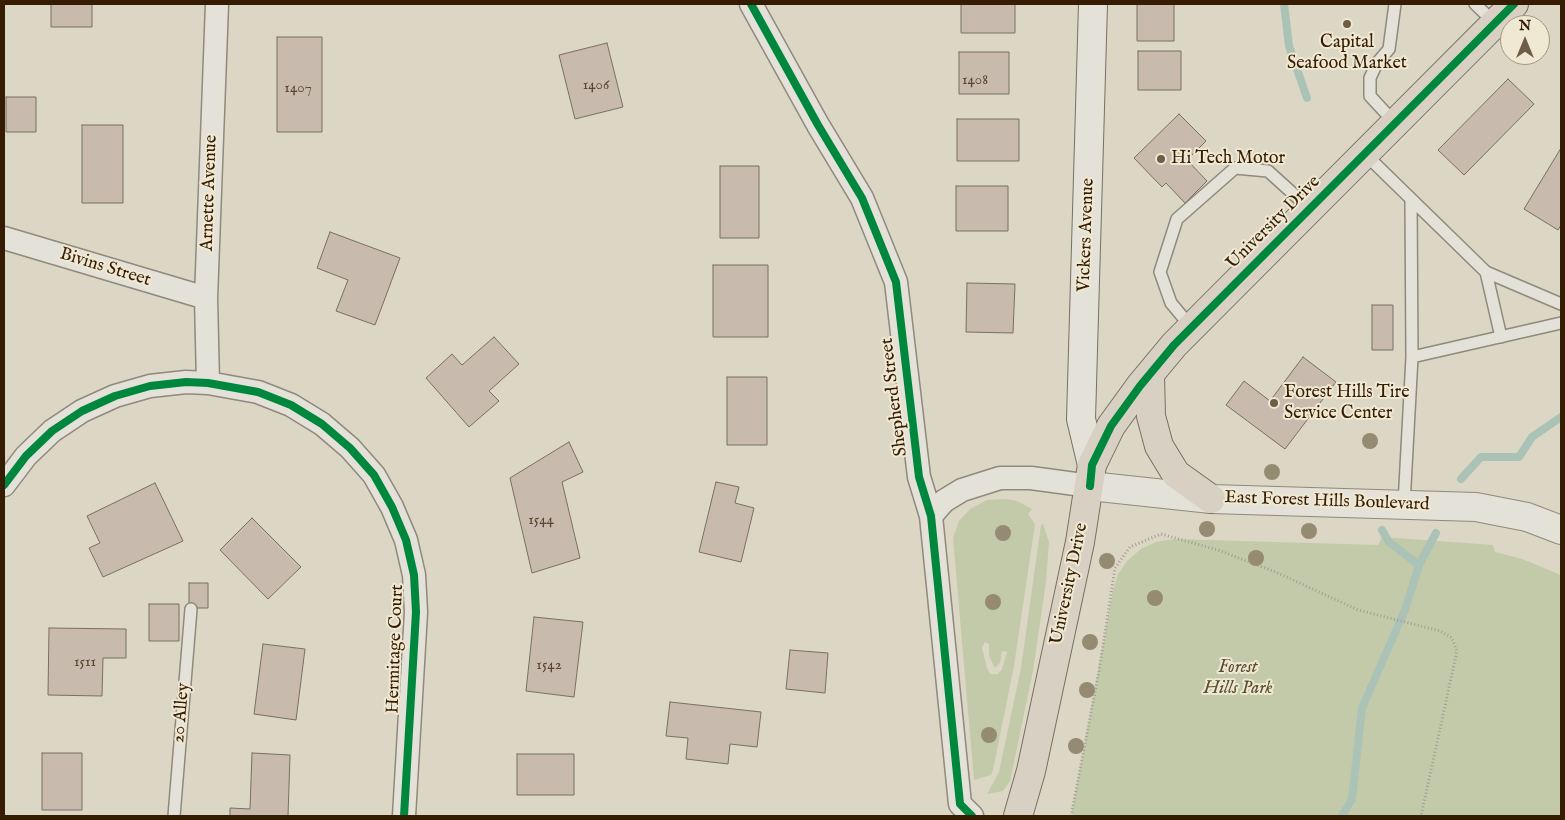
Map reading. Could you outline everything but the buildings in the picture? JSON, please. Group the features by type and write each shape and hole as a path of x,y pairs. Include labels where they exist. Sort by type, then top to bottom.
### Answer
{"main road":[{"name":"University Drive","path":"1018,816 1031,772 1091,476 1112,426 1150,374 1192,327 1514,4"},
{"path":"1150,374 1151,416 1159,446 1176,474 1211,498"}],"street":[{"name":"Arnette Avenue","path":"208,383 206,298 217,4"},
{"name":"Shepherd Street","path":"750,4 818,125 862,198 896,282 919,477 932,516 960,804 972,816"},
{"name":"Vickers Avenue","path":"1091,476 1081,419 1094,4"},
{"name":"Bivins Street","path":"4,238 206,298"},
{"name":"Hermitage Court","path":"4,485 32,449 52,431 82,411 115,396 150,386 186,382 208,383 258,392 291,406 322,424 350,448 374,475 392,507 408,549 414,576 416,612 404,816"},
{"path":"932,516 944,501 962,490 1000,478 1091,476"},
{"name":"East Forest Hills Boulevard","path":"1091,476 1211,498 1458,506 1527,517 1561,530"}],"lane":[{"path":"1395,4 1389,49 1377,63 1370,78 1370,96 1395,123"},
{"path":"1475,4 1495,23"},
{"path":"1365,153 1486,272 1561,304"},
{"path":"1192,327 1172,303 1160,272 1177,219 1235,168 1268,171 1310,209"},
{"path":"1404,504 1412,357 1411,199"},
{"path":"1486,272 1501,336"},
{"path":"1412,357 1561,323"},
{"name":"20 Alley","path":"174,816 191,609"}],"path":[{"path":"1071,816 1099,671 1115,568 1130,547 1161,534 1209,547 1278,573 1358,610 1428,629 1440,630 1452,638 1457,651 1421,816"}],"green space":[{"path":"1006,499 1017,501 1032,509 1028,514 1035,524 1014,666 993,770 991,775 974,780 953,538 959,521 970,509 987,500","holes":["985,642 989,644 989,656 995,668 1000,663 1002,651 1007,652 1002,669 998,674 990,674 987,668 982,648"]},
{"path":"1043,524 1049,542 1046,582 1033,671 1010,781 1003,791 987,794 999,772 1021,668 1041,525"},
{"name":"Forest Hills Park","path":"1382,537 1493,545 1495,552 1522,559 1561,575 1561,816 1071,816 1113,590 1118,574 1128,560 1141,549 1156,542 1173,539 1378,545"}],"waterway":[{"path":"1284,4 1289,46 1307,98"},
{"path":"1461,479 1481,457 1519,457 1532,437 1561,417"},
{"path":"1382,530 1389,542 1419,565"},
{"path":"1342,816 1352,799 1362,708 1405,610 1419,565 1436,533"}],"cycle path":[{"path":"751,4 818,125 862,198 896,282 919,477 931,516 960,804 972,816"},
{"path":"1090,486 1092,465 1111,426 1140,386 1174,345 1514,4"},
{"path":"4,485 26,456 52,431 82,411 115,396 150,386 186,382 208,383 258,392 291,405 322,424 350,448 374,475 392,507 406,540 414,575 416,612 404,816"}],"place":[{"name":"Capital Seafood Market","path":"1347,24"},
{"name":"Hi Tech Motor","path":"1161,159"},
{"name":"Forest Hills Tire Service Center","path":"1274,403"}]}
